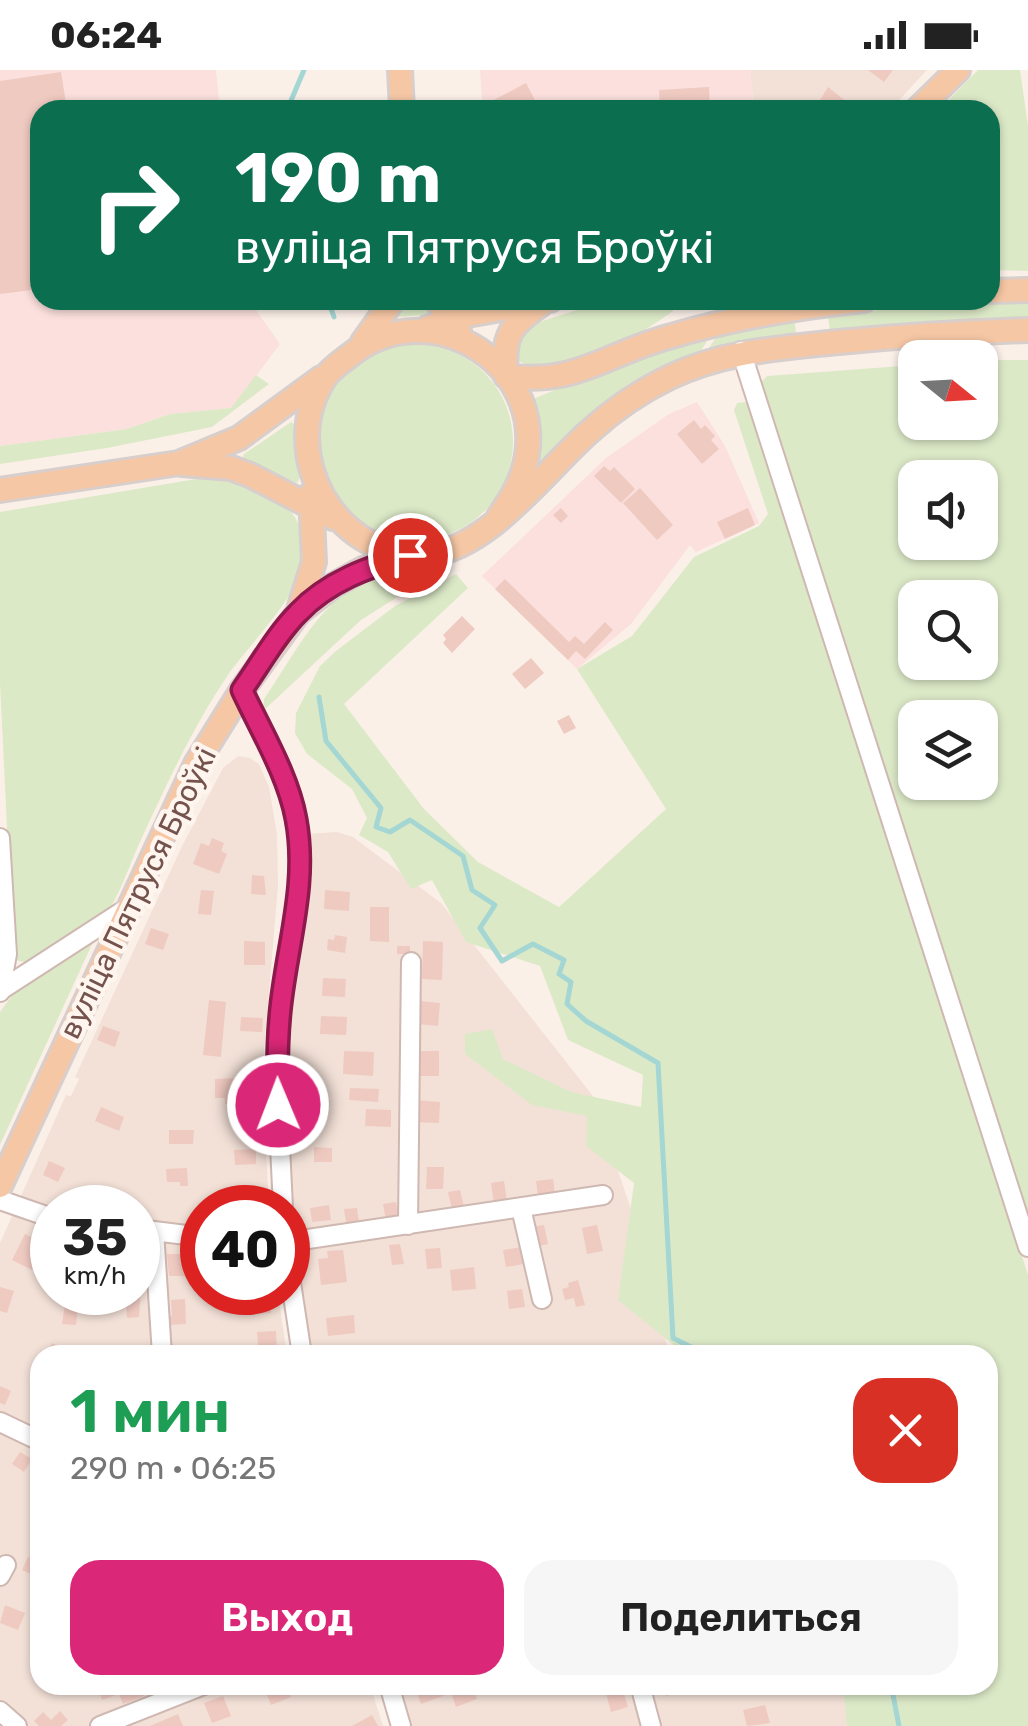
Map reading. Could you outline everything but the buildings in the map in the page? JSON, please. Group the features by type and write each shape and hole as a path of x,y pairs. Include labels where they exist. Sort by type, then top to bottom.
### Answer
{"main road":[{"path":"400,70 402,100"},
{"path":"927,100 958,70"},
{"path":"1000,291 1028,290"},
{"path":"358,348 386,310"},
{"path":"443,310 472,344 490,357 519,399 528,446 524,470 514,496 498,518"},
{"path":"0,490 178,463 239,438 284,408 358,348 379,337 504,310"},
{"path":"506,376 504,350 508,337 515,324 535,310"},
{"path":"506,376 530,380 559,378 661,338 781,310"},
{"path":"420,330 445,332 472,344"},
{"path":"178,463 231,468 264,481 379,547 410,555 456,548 478,536 626,402 671,376 742,351 950,332 1028,330"},
{"path":"328,373 310,408 308,443 311,472 323,501 339,521"},
{"name":"вуліца Пятруся Броўкі","path":"298,613 314,562 311,472"},
{"name":"вуліца Пятруся Броўкі","path":"0,1186 196,764 242,690 298,613 334,585 363,569 410,555"}],"street":[{"path":"742,351 1028,1247"},
{"path":"242,690 284,782 295,815 300,854 298,900 281,1004 277,1070 282,1185"},
{"path":"0,838 7,954 0,991"},
{"path":"0,991 130,906"},
{"path":"408,1225 411,962"},
{"path":"310,1239 603,1195"},
{"path":"0,1200 30,1210"},
{"path":"521,1208 542,1299"},
{"path":"157,1315 161,1345"},
{"path":"296,1315 300,1345"},
{"path":"0,1422 30,1436"},
{"path":"100,1726 179,1695"},
{"path":"392,1695 401,1726"},
{"path":"628,1726 649,1723 642,1695"},
{"path":"0,1711 17,1726"}],"shaded area":[{"path":"0,70 216,70 219,100 30,100 30,310 256,310 280,344 232,408 170,414 127,429 0,446"},
{"path":"480,70 750,70 753,100 483,100"},
{"path":"750,70 927,70 899,100 753,100"},
{"path":"697,402 725,446 759,523 696,552 690,545 631,624 577,669 482,576 606,458 669,414"},
{"path":"238,756 250,758 259,764 269,787 277,835 278,886 262,1074 268,1185 180,1185 180,1315 281,1315 286,1345 30,1345 30,1695 373,1695 383,1726 0,1726 0,1243 66,1095 71,1096 79,1079 75,1077 182,846 223,768"},
{"path":"337,832 353,837 441,903 593,1096 645,1251 667,1345 308,1345 304,1315 310,1315 310,1185 290,1185 286,1072 290,1003 307,882 306,834"},
{"path":"400,1695 855,1695 864,1726 411,1726"}],"green space":[{"path":"978,70 1020,70 1028,126 1028,271 1000,270 1000,100 949,100"},
{"path":"1000,301 1028,301 1028,319 830,331 828,316 881,310 1000,310"},
{"path":"398,310 427,310 429,315 394,317"},
{"path":"577,310 673,311 618,345 550,367 529,365 513,357 514,341 527,326"},
{"path":"795,321 796,335 707,351 720,331"},
{"path":"713,332 700,352 627,385 540,461 533,399 668,344"},
{"path":"415,344 453,351 484,373 506,404 513,442 506,480 484,511 453,533 415,540 377,533 346,511 324,480 317,442 324,404 346,373 377,351"},
{"path":"998,360 1028,360 1028,1220 759,384 767,376 898,366 898,440 998,440"},
{"path":"256,375 269,384 212,427 0,464 0,446 127,429 170,414 231,408"},
{"path":"747,402 754,408 1028,1275 1028,1726 847,1726 844,1695 998,1695 998,1345 674,1345 618,1300 634,1183 586,1146 587,1116 532,1105 465,1054 465,1034 492,1029 503,1059 571,1092 641,1107 643,1075 568,1040 540,966 466,942 432,880 411,889 388,852 359,835 367,818 352,789 307,754 295,733 296,713 320,666 395,606 456,574 468,588 344,704 424,809 478,862 559,907 666,809 577,669 632,636 694,557 759,526 768,514 734,410 737,403"},
{"path":"291,422 297,426 297,483 241,460 244,454"},
{"path":"202,478 256,488 285,505 302,534 303,568 286,600 228,675 203,716 106,914 29,963 15,960 0,683 0,512"},
{"path":"445,567 361,620 263,711 264,699 301,642 344,594 384,574"},
{"path":"89,939 93,942 0,1145 0,1012 13,994"}],"waterway":[{"path":"291,100 304,70"},
{"path":"332,310 334,317"},
{"path":"319,697 326,741 381,808 376,827 390,832 410,820 463,856 472,890 495,905 480,928 502,961 533,944 564,960 559,974 571,982 567,1004 586,1021 658,1063 673,1338 687,1345"},
{"path":"893,1695 899,1726"}],"route":[{"path":"278,1105 281,1004 298,900 300,854 295,815 284,782 242,690 298,613 334,585 363,569 410,555"}]}
